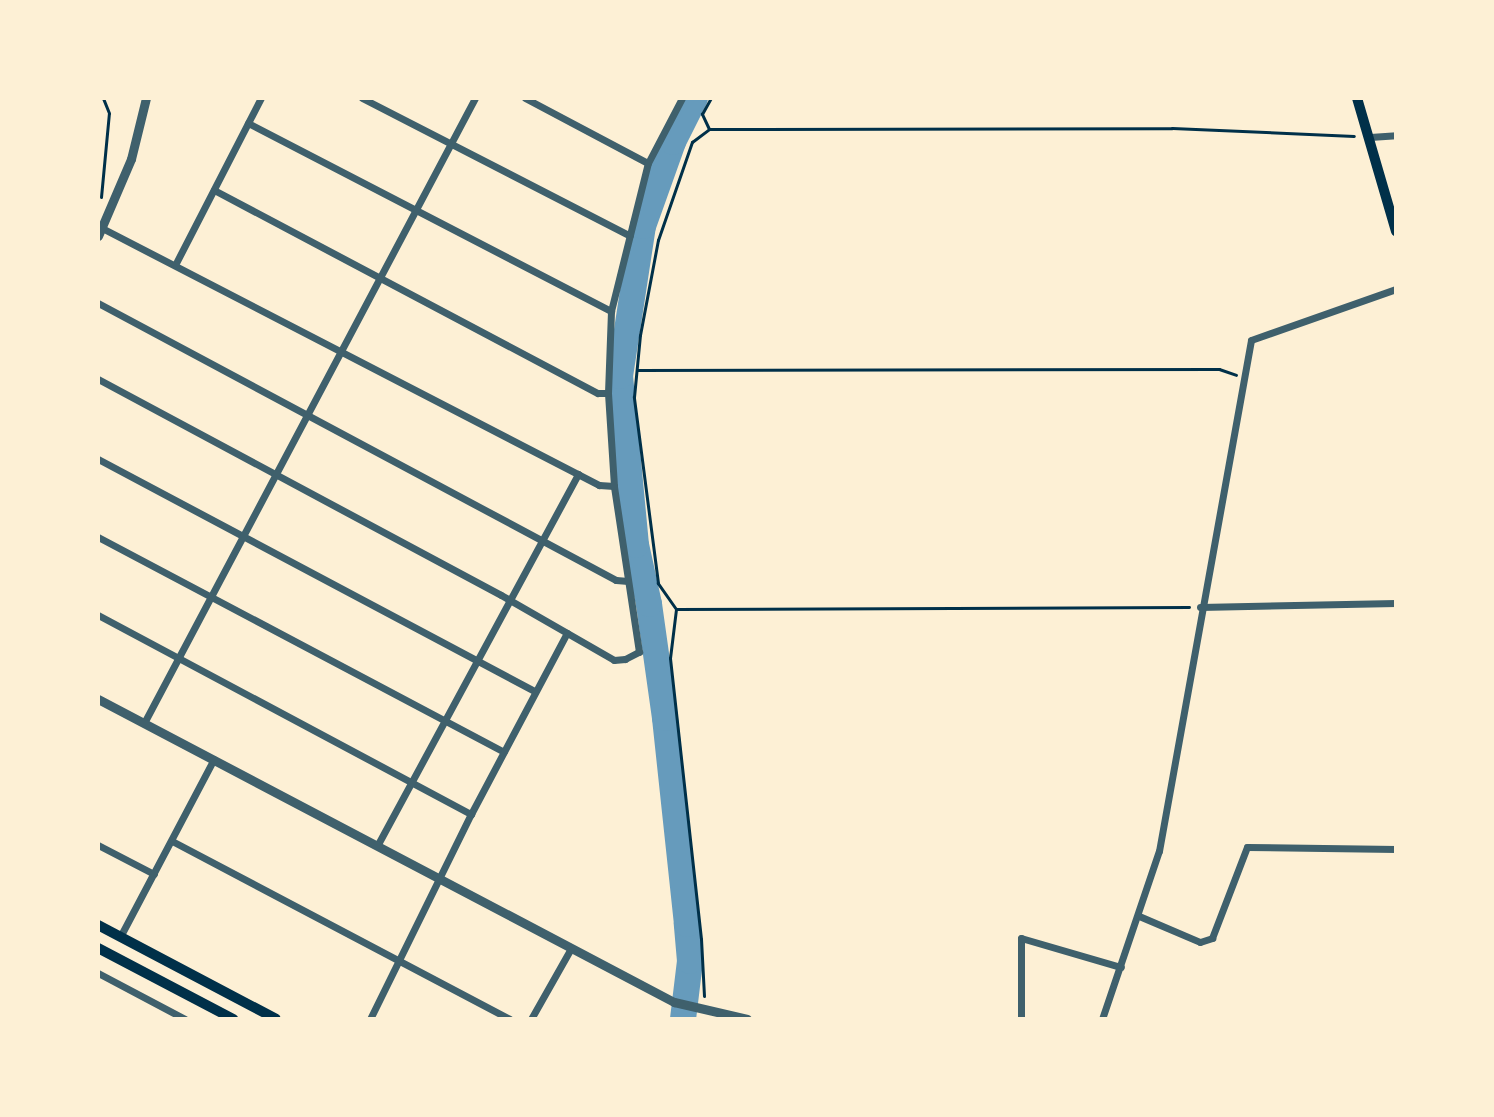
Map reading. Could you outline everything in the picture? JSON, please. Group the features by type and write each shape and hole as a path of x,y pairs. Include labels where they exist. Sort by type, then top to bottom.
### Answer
{"main road":[{"path":"1357,98 1396,231"},
{"path":"98,925 276,1019"},
{"path":"98,948 233,1019"}],"street":[{"path":"146,98 131,159 99,230 175,265 599,485 614,486"},
{"path":"175,265 261,98"},
{"path":"362,98 630,236"},
{"path":"144,723 309,417 475,98"},
{"path":"525,98 648,163"},
{"path":"98,379 510,600 614,660 639,652 614,486 608,393 611,311 648,163 682,98"},
{"path":"248,123 611,311"},
{"path":"1370,137 1396,135"},
{"path":"214,190 598,393 608,393"},
{"path":"1102,1019 1159,851 1200,607 1251,340 1396,289"},
{"path":"98,303 616,580 628,581"},
{"path":"98,459 535,691"},
{"path":"377,846 442,720 578,474"},
{"path":"98,537 504,752"},
{"path":"1200,607 1396,603"},
{"path":"98,615 471,814"},
{"path":"370,1019 401,962 471,814 567,633"},
{"path":"98,699 674,1002 747,1019"},
{"path":"120,937 214,759"},
{"path":"172,841 509,1019"},
{"path":"98,845 154,874"},
{"path":"1139,916 1200,942 1212,938 1247,847 1396,849"},
{"path":"1021,1019 1021,938 1121,967"},
{"path":"531,1019 570,950"},
{"path":"98,973 185,1019"}],"path":[{"path":"100,208 109,113 103,98"},
{"path":"709,129 702,114 711,98"},
{"path":"704,1010 701,939 670,658 676,609 658,583 634,397 640,335 658,240 692,142 709,129 1172,128 1370,137"},
{"path":"638,370 1219,369 1244,377"},
{"path":"676,609 1200,607"}],"waterway":[{"path":"683,1019 690,961 687,924 665,718 649,604 636,545 620,376 643,226 673,142 695,98"}]}
